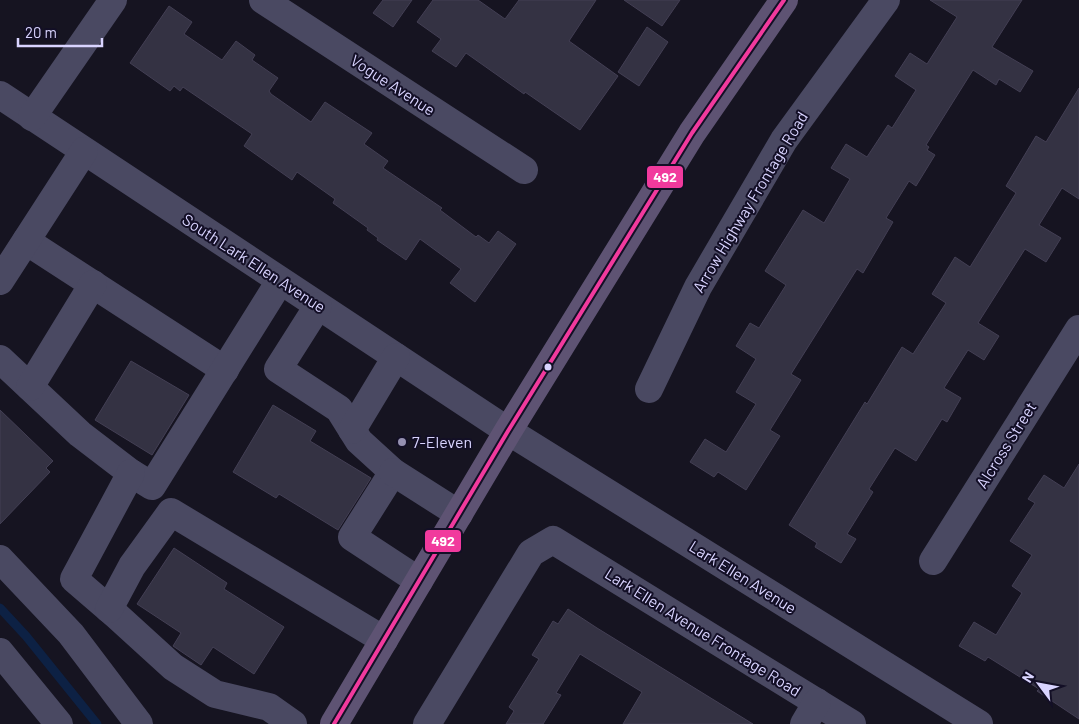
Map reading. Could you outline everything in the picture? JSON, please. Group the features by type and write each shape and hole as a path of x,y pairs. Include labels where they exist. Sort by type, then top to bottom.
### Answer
{"main road":[{"path":"334,724 508,431 692,134 784,0"}],"street":[{"path":"32,117 113,0"},
{"name":"Vogue Avenue","path":"263,0 524,170"},
{"name":"Arrow Highway Frontage Road","path":"649,389 698,287 784,140 886,0"},
{"name":"South Lark Ellen Avenue","path":"0,95 508,431"},
{"path":"0,281 84,151"},
{"path":"26,241 224,370"},
{"path":"0,359 80,434 131,473 152,486 280,281"},
{"path":"30,387 93,284"},
{"path":"318,306 278,369 339,409 359,441 393,472 459,514"},
{"name":"Alcross Street","path":"933,561 1079,329"},
{"path":"352,430 396,357"},
{"name":"Lark Ellen Avenue","path":"508,431 979,724"},
{"path":"393,472 352,537 419,582"},
{"path":"131,473 74,579 173,667 215,694 269,707 293,724"},
{"path":"109,609 132,566 171,512 384,640"},
{"name":"Lark Ellen Avenue Frontage Road","path":"427,724 531,552 553,540 811,713 852,724"},
{"path":"0,559 71,634 139,724"},
{"path":"0,652 59,724"}],"building":[{"path":"383,0 412,0 393,27 373,13"},
{"path":"433,0 478,0 505,19 519,0 596,0 569,41 618,76 580,130 525,92 524,94 466,53 456,67 432,51 441,39 417,22"},
{"path":"624,0 680,0 662,26"},
{"path":"930,0 1022,0 992,47 1033,71 1020,92 999,79 996,85 973,70 926,145 929,147 927,150 935,155 916,186 909,181 886,218 893,222 863,273 857,269 791,374 801,380 770,430 780,436 746,490 718,472 714,477 690,462 705,439 726,452 756,404 736,392 756,359 736,346 750,323 759,328 786,285 765,271 803,210 824,223 850,179 831,168 846,144 867,157 888,125 892,128 916,90 895,76 910,53 927,64 957,17"},
{"path":"169,6 192,22 184,34 222,60 236,41 255,55 252,60 278,78 269,91 271,94 311,122 325,102 372,133 364,144 388,161 383,168 442,208 440,210 476,237 478,235 489,243 498,231 516,244 475,302 450,283 461,269 420,239 406,260 377,240 378,238 367,230 368,228 333,203 335,199 297,172 292,180 244,146 252,134 183,87 180,91 174,86 170,91 130,63"},
{"path":"647,27 668,42 639,86 618,72"},
{"path":"1079,88 1079,199 1062,188 1039,225 1061,238 1046,262 1025,249 978,323 999,336 984,360 968,350 944,388 961,398 947,422 942,419 916,461 895,448 869,489 873,492 847,534 856,539 841,563 815,547 817,543 789,525 865,402 867,404 902,347 913,354 946,303 932,294 955,257 970,267 1016,193 1006,186 1036,136 1046,142"},
{"path":"131,361 189,395 152,455 95,420"},
{"path":"273,405 316,431 310,441 371,478 338,530 279,494 276,498 233,472"},
{"path":"0,410 53,461 46,468 50,472 0,524"},
{"path":"1079,464 1079,719 1037,691 1039,689 988,657 985,661 959,646 974,622 996,635 1022,593 1012,586 1032,555 1010,541 1035,503 1028,499 1044,475 1064,488"},
{"path":"174,548 227,583 224,589 284,627 254,674 213,647 201,665 173,646 181,633 137,604"},
{"path":"568,609 753,724 623,724 642,692 580,654 556,693 561,695 543,724 506,724 514,711 509,707 539,659 532,655 553,621 558,624"}],"waterway":[{"path":"0,608 26,636 97,724"}],"transit line":[{"name":"492","path":"334,724 508,431 692,133 784,0"}],"place":[{"name":"7-Eleven","path":"402,442"}]}
